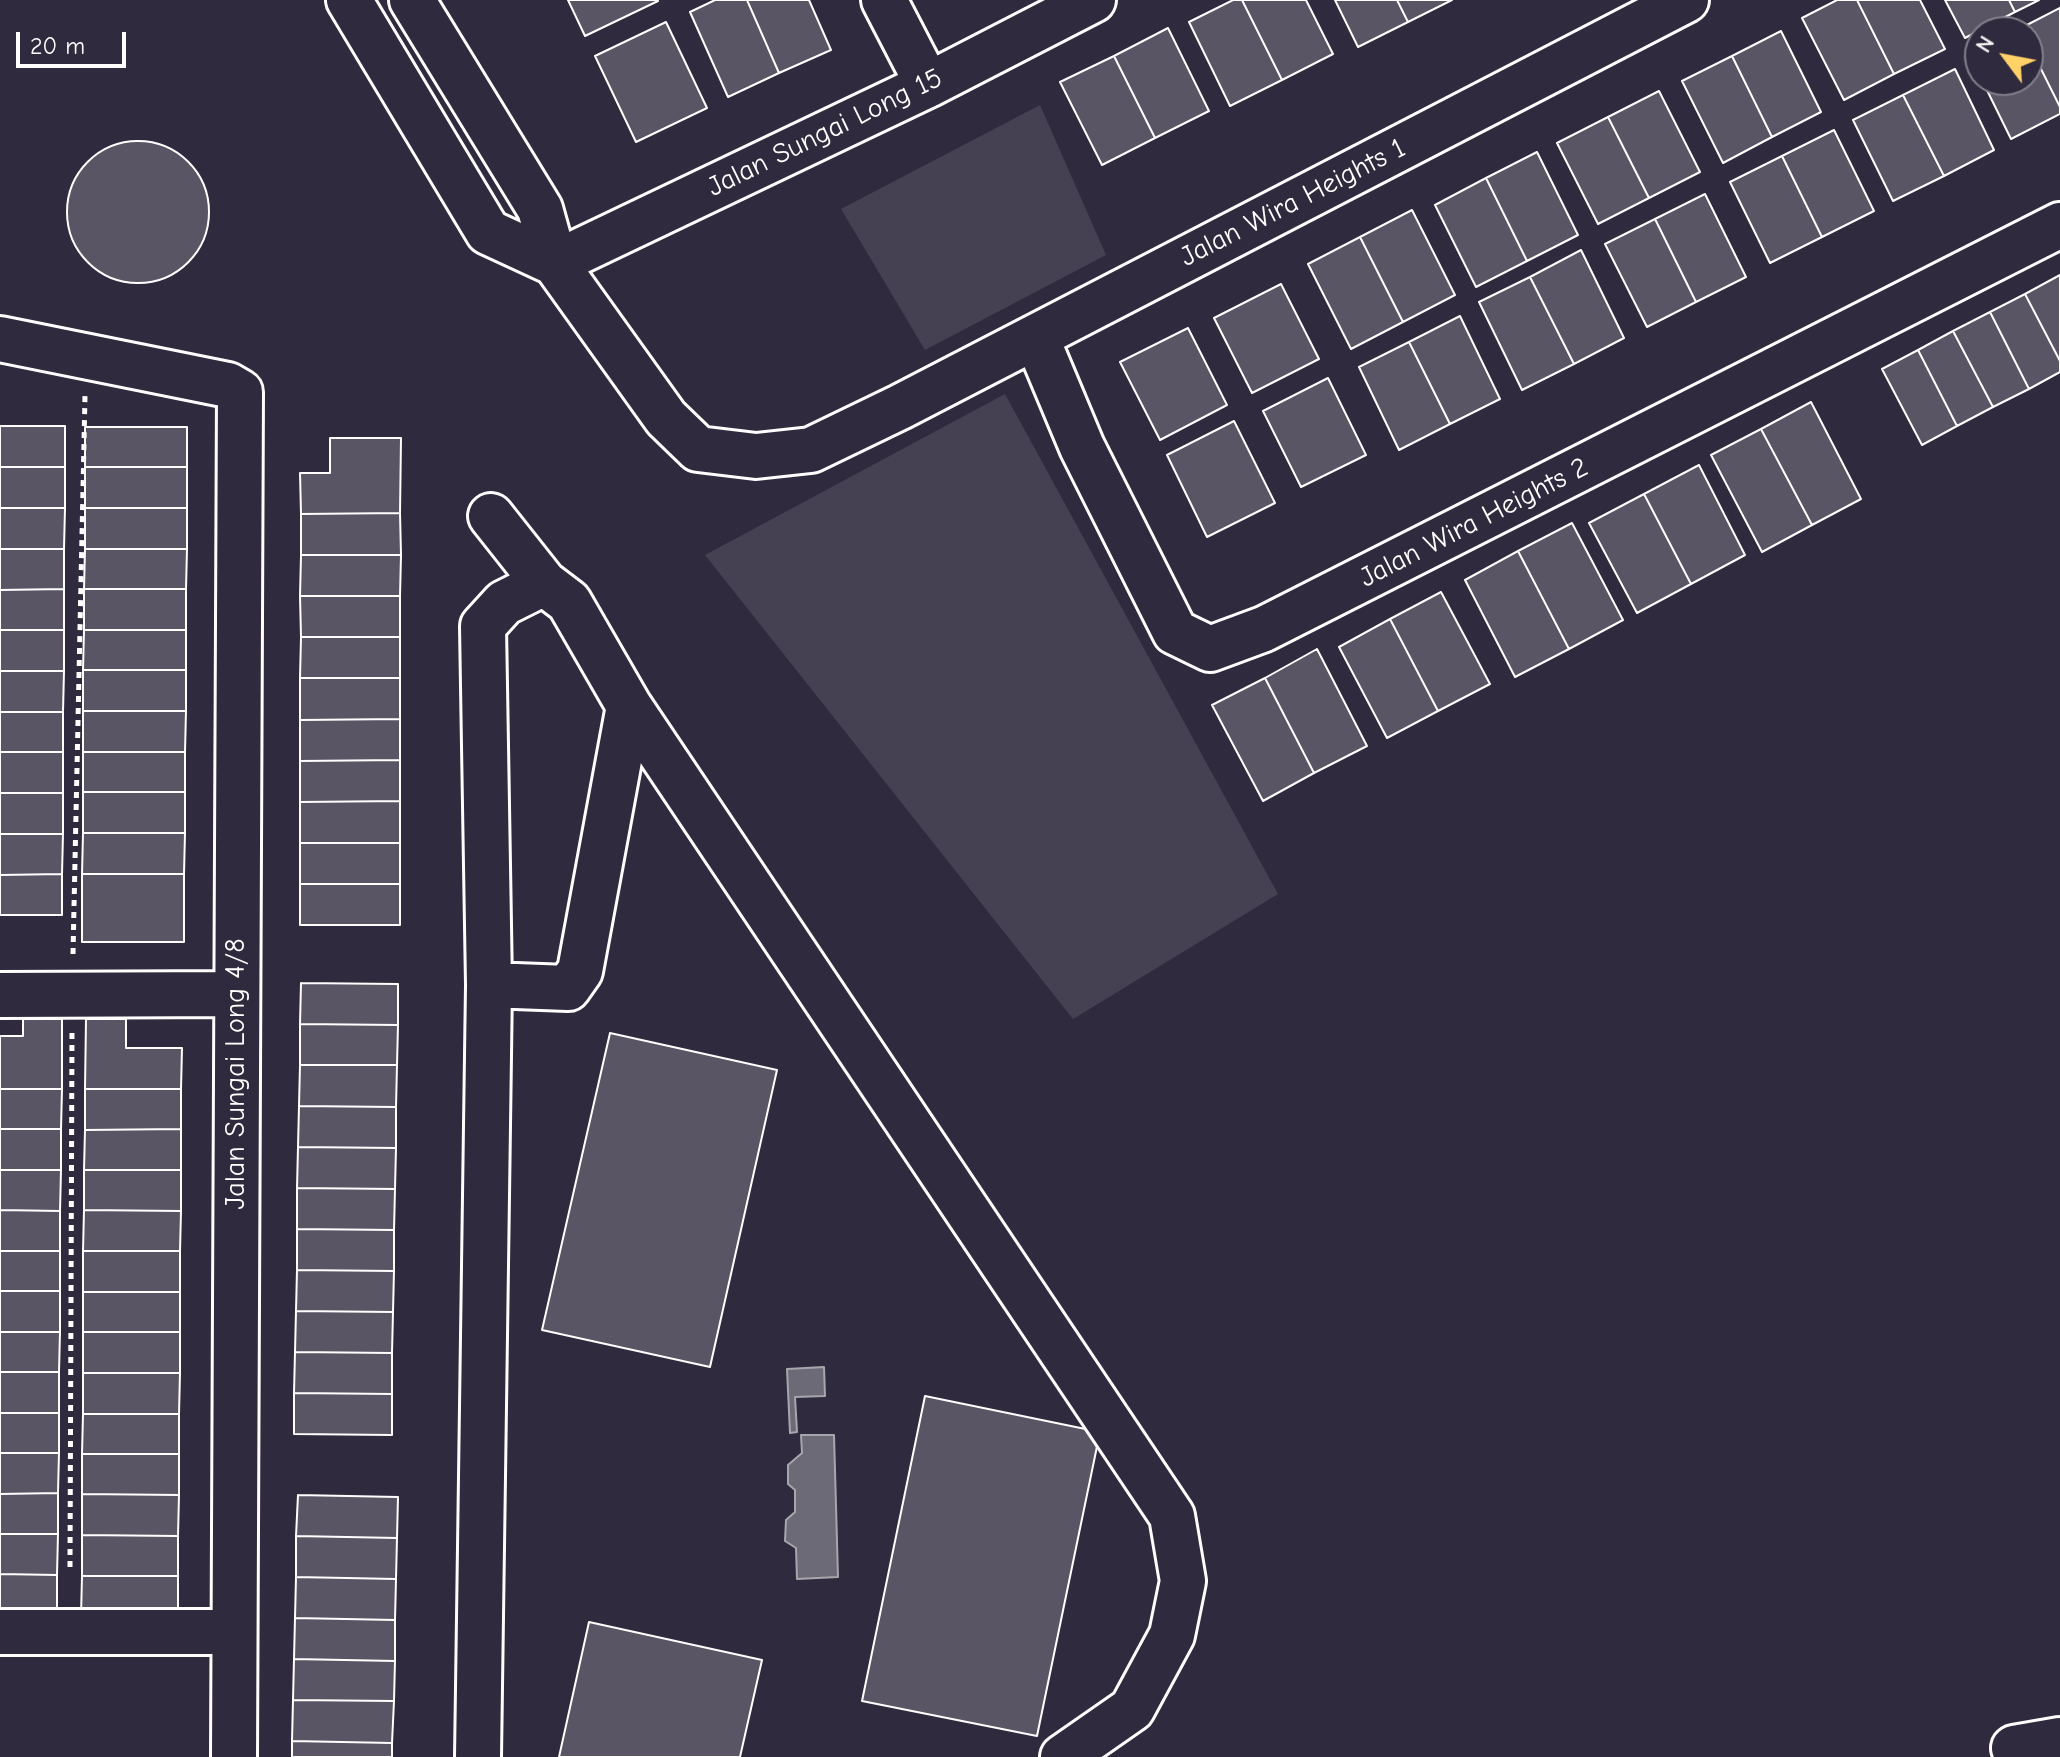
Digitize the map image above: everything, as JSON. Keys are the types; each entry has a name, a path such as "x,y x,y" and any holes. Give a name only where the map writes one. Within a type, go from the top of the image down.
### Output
{"street":[{"path":"349,0 488,232 555,263"},
{"path":"412,0 540,209 555,263"},
{"path":"884,0 928,85"},
{"name":"Jalan Sungai Long 15","path":"555,263 928,85 1093,0"},
{"name":"Jalan Wira Heights 1","path":"555,263 666,418 698,449 756,456 811,450 900,407 1686,0"},
{"name":"Jalan Wira Heights 2","path":"1036,337 1082,447 1175,632 1210,649 1264,629 2060,225"},
{"name":"Jalan Sungai Long 4/8","path":"0,339 228,385 240,392 242,537 236,994 234,1757"},
{"path":"491,516 544,583 569,602 629,706 1172,1516 1183,1581 1172,1635 1132,1709 1063,1757"},
{"path":"478,1757 489,985 483,626 504,603 544,583"},
{"path":"489,985 568,988 580,971 629,706"},
{"path":"0,995 236,994"},
{"path":"0,1632 234,1632"},
{"path":"2014,1748 2060,1740"}],"shaded area":[{"path":"1040,105 1106,255 925,350 841,209"},
{"path":"1005,394 1278,894 1073,1019 705,555"},
{"path":"824,1367 825,1396 795,1397 797,1432 790,1433 787,1369"},
{"path":"801,1435 834,1435 838,1577 797,1579 796,1548 785,1541 786,1520 795,1512 795,1490 788,1484 788,1465 802,1453"}],"building":[{"path":"568,0 657,0 658,1 585,36"},
{"path":"715,0 747,0 779,73 728,97 690,12"},
{"path":"747,0 809,0 831,50 779,73"},
{"path":"1233,0 1242,0 1282,80 1230,106 1189,22"},
{"path":"1242,0 1306,0 1333,54 1282,80"},
{"path":"1335,0 1397,0 1408,22 1358,47"},
{"path":"1397,0 1452,0 1408,22"},
{"path":"1837,0 1857,0 1894,74 1844,100 1802,18"},
{"path":"1857,0 1920,0 1945,49 1894,74"},
{"path":"1945,0 2009,0 2015,12 2007,16 1964,16 1964,36"},
{"path":"2009,0 2039,0 2015,12"},
{"path":"2060,8 2060,107 2044,75 2044,16"},
{"path":"666,22 707,108 636,142 595,56"},
{"path":"1168,28 1209,111 1155,138 1114,56"},
{"path":"1781,31 1821,112 1772,137 1732,56"},
{"path":"1114,56 1155,138 1102,165 1060,82"},
{"path":"1732,56 1772,137 1723,163 1682,81"},
{"path":"1955,69 1964,88 1964,96 1968,96 1994,150 1944,176 1903,95"},
{"path":"2044,75 2060,107 2060,114 2011,139 1990,96 2044,96"},
{"path":"1659,91 1700,172 1649,198 1608,117"},
{"path":"1903,95 1944,176 1893,201 1853,120"},
{"path":"1608,117 1649,198 1598,224 1557,143"},
{"path":"1834,130 1874,211 1822,237 1782,156"},
{"path":"138,141 165,147 188,162 203,185 209,212 203,239 188,262 165,277 138,283 111,277 88,262 73,239 67,212 73,185 88,162 111,147"},
{"path":"1537,152 1578,235 1527,261 1486,178"},
{"path":"1782,156 1822,237 1770,263 1730,182"},
{"path":"1486,178 1527,261 1476,287 1435,205"},
{"path":"1705,194 1746,277 1696,302 1655,219"},
{"path":"1412,210 1455,295 1403,322 1360,237"},
{"path":"1655,219 1696,302 1647,327 1605,244"},
{"path":"1360,237 1403,322 1351,349 1308,264"},
{"path":"1581,250 1624,338 1574,364 1530,277"},
{"path":"2060,275 2060,361 2025,294"},
{"path":"1530,277 1574,364 1522,390 1479,302"},
{"path":"1281,284 1319,359 1252,393 1214,318"},
{"path":"2025,294 2060,361 2060,372 2029,389 1990,312"},
{"path":"1990,312 2029,389 1993,407 1953,331"},
{"path":"1460,316 1500,399 1450,424 1409,342"},
{"path":"1188,328 1227,405 1160,440 1120,362"},
{"path":"1953,331 1993,407 1957,426 1918,350"},
{"path":"1409,342 1450,424 1399,450 1359,367"},
{"path":"1918,350 1957,426 1922,445 1882,369"},
{"path":"1328,378 1366,455 1301,487 1263,411"},
{"path":"1811,402 1861,499 1812,525 1761,429"},
{"path":"1234,421 1275,503 1207,537 1167,455"},
{"path":"0,426 65,426 65,467 0,467"},
{"path":"85,427 187,427 187,467 85,467"},
{"path":"1761,429 1812,525 1762,552 1711,455"},
{"path":"330,438 401,438 400,513 301,514 300,473 330,473"},
{"path":"1699,465 1745,555 1691,584 1644,494"},
{"path":"0,467 65,467 65,508 0,508"},
{"path":"85,467 187,467 187,508 85,508"},
{"path":"1644,494 1691,584 1637,613 1589,523"},
{"path":"0,508 65,508 64,549 0,549"},
{"path":"85,508 187,508 187,549 85,549"},
{"path":"400,513 401,555 301,555 301,514"},
{"path":"1572,523 1623,620 1569,649 1518,551"},
{"path":"0,549 64,549 64,589 0,590"},
{"path":"85,549 187,549 186,589 84,589"},
{"path":"1518,551 1569,649 1515,677 1465,580"},
{"path":"301,555 401,555 400,596 300,596"},
{"path":"64,589 64,630 0,630 0,590"},
{"path":"84,589 186,589 186,630 84,630"},
{"path":"1441,592 1490,684 1438,711 1390,619"},
{"path":"300,596 400,596 400,637 301,637"},
{"path":"1390,619 1438,711 1387,738 1339,647"},
{"path":"0,630 64,630 64,671 0,671"},
{"path":"84,630 186,630 186,670 83,670"},
{"path":"301,637 400,637 400,678 300,678"},
{"path":"1317,649 1367,746 1314,773 1265,678"},
{"path":"83,670 186,670 186,711 83,711"},
{"path":"0,671 64,671 63,712 0,712"},
{"path":"300,678 400,678 400,719 300,720"},
{"path":"1265,678 1314,773 1263,801 1212,705"},
{"path":"83,711 186,711 185,752 83,752"},
{"path":"0,712 63,712 63,752 0,752"},
{"path":"400,719 400,760 300,761 300,720"},
{"path":"0,752 63,752 63,793 0,793"},
{"path":"83,752 185,752 185,792 83,792"},
{"path":"400,760 400,801 300,802 300,761"},
{"path":"83,792 185,792 185,833 83,833"},
{"path":"0,793 63,793 63,834 0,834"},
{"path":"400,801 400,843 300,843 300,802"},
{"path":"83,833 185,833 184,874 82,874"},
{"path":"0,834 63,834 62,874 0,875"},
{"path":"300,843 400,843 400,884 300,884"},
{"path":"62,874 62,915 0,915 0,875"},
{"path":"82,874 184,874 184,942 82,942"},
{"path":"300,884 400,884 400,925 300,925"},
{"path":"301,983 398,984 398,1025 300,1024"},
{"path":"23,1019 62,1019 62,1089 0,1089 0,1036 23,1036"},
{"path":"86,1019 126,1019 126,1048 182,1048 181,1089 85,1089"},
{"path":"300,1024 398,1025 397,1065 300,1065"},
{"path":"610,1033 777,1070 710,1367 542,1330"},
{"path":"300,1065 397,1065 396,1107 299,1106"},
{"path":"0,1089 62,1089 61,1129 0,1129"},
{"path":"85,1089 181,1089 181,1129 85,1130"},
{"path":"299,1106 396,1107 396,1148 298,1147"},
{"path":"0,1129 61,1129 61,1170 0,1170"},
{"path":"181,1129 181,1170 84,1170 85,1130"},
{"path":"298,1147 396,1148 395,1189 297,1188"},
{"path":"0,1170 61,1170 60,1211 0,1210"},
{"path":"84,1170 181,1170 181,1211 84,1210"},
{"path":"297,1188 395,1189 394,1230 297,1229"},
{"path":"0,1210 60,1211 60,1251 0,1251"},
{"path":"84,1210 181,1211 180,1251 83,1251"},
{"path":"297,1229 394,1230 394,1271 297,1270"},
{"path":"0,1251 60,1251 60,1291 0,1291"},
{"path":"83,1251 180,1251 180,1292 83,1292"},
{"path":"297,1270 394,1271 393,1312 296,1311"},
{"path":"0,1291 60,1291 60,1332 0,1332"},
{"path":"83,1292 180,1292 180,1332 83,1332"},
{"path":"296,1311 393,1312 392,1353 295,1352"},
{"path":"0,1332 60,1332 59,1372 0,1372"},
{"path":"83,1332 180,1332 180,1373 83,1373"},
{"path":"295,1352 392,1353 392,1394 294,1393"},
{"path":"0,1372 59,1372 59,1413 0,1413"},
{"path":"83,1373 180,1373 179,1414 83,1414"},
{"path":"294,1393 392,1394 392,1435 294,1434"},
{"path":"925,1396 1100,1432 1037,1736 862,1701"},
{"path":"0,1413 59,1413 59,1453 0,1453"},
{"path":"83,1414 179,1414 179,1454 82,1454"},
{"path":"0,1453 59,1453 58,1493 0,1494"},
{"path":"82,1454 179,1454 179,1495 82,1494"},
{"path":"58,1493 58,1534 0,1534 0,1494"},
{"path":"82,1494 179,1495 178,1536 82,1535"},
{"path":"298,1495 398,1497 397,1538 296,1536"},
{"path":"0,1534 58,1534 57,1575 0,1574"},
{"path":"82,1535 178,1536 178,1576 82,1576"},
{"path":"296,1536 397,1538 396,1579 296,1577"},
{"path":"0,1574 57,1575 57,1615 0,1615"},
{"path":"82,1576 178,1576 178,1617 81,1616"},
{"path":"296,1577 396,1579 395,1620 295,1618"},
{"path":"295,1618 395,1620 395,1661 294,1659"},
{"path":"589,1622 762,1660 740,1757 559,1757"},
{"path":"294,1659 395,1661 394,1701 293,1700"},
{"path":"293,1700 394,1701 392,1743 292,1741"},
{"path":"292,1741 392,1743 392,1757 292,1757"}]}
